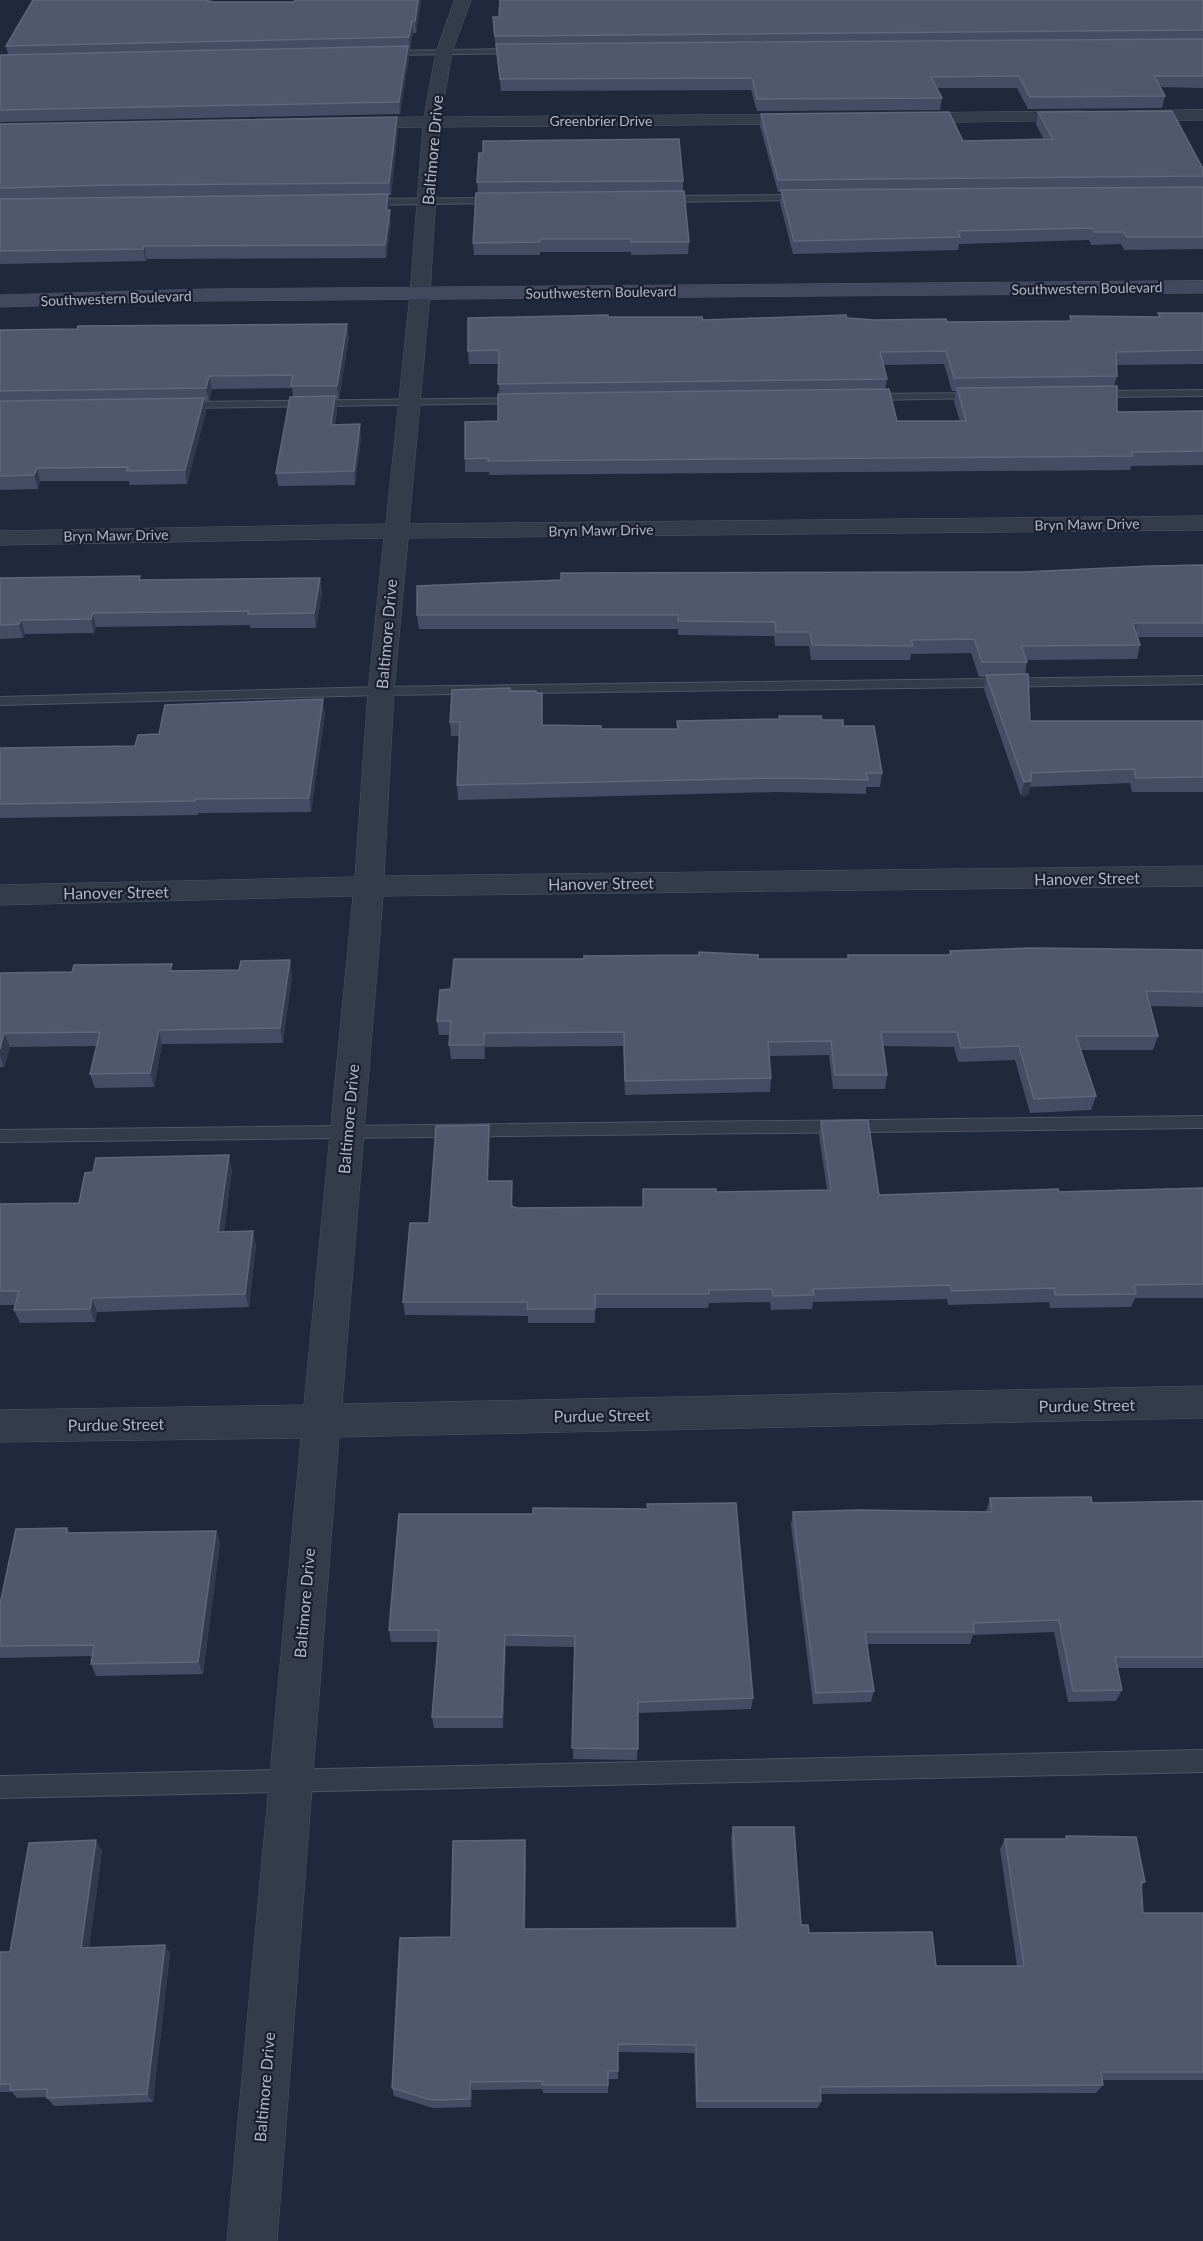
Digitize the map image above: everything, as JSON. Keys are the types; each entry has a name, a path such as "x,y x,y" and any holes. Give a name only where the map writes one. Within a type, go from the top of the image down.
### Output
{"street":[{"name":"Baltimore Drive","path":"252,2241 320,1421 369,886 381,691 420,294 432,122 444,52 463,0"},
{"path":"894,118 1203,115"},
{"name":"Greenbrier Drive","path":"337,123 823,118"},
{"name":"Southwestern Boulevard","path":"0,301 205,296 1203,287"},
{"name":"Bryn Mawr Drive","path":"0,538 182,533 1203,523"},
{"name":"Hanover Street","path":"0,895 369,886 1203,876"},
{"name":"Purdue Street","path":"0,1426 1203,1402"}],"lane":[{"path":"384,53 527,51"},
{"path":"654,199 809,198"},
{"path":"357,202 510,201"},
{"path":"1084,394 1203,393"},
{"path":"859,397 990,395"},
{"path":"170,406 527,401"},
{"path":"0,701 381,691 1203,680"},
{"path":"0,1136 1203,1122"},
{"path":"0,1787 1203,1761"}],"building":[{"path":"33,0 294,2 295,0 418,0 415,21 412,21 409,37 6,46"},
{"path":"500,0 1203,0 1203,30 495,36 493,17 499,17"},
{"path":"1203,39 1203,76 1154,76 1165,96 1030,97 1019,76 931,77 942,98 757,99 752,78 500,79 496,44"},
{"path":"408,46 399,102 0,110 1,55"},
{"path":"1172,111 1203,167 1203,176 778,180 761,114 949,112 963,141 1053,139 1038,112"},
{"path":"397,117 389,183 0,188 0,124"},
{"path":"679,139 683,181 477,182 479,153 483,153 483,141"},
{"path":"1203,187 1203,237 1127,237 1124,232 1094,232 1092,228 958,231 960,237 794,241 781,190"},
{"path":"684,191 689,242 631,242 631,239 540,239 540,242 473,243 476,193"},
{"path":"388,194 386,210 390,210 385,245 144,246 143,249 0,251 0,199"},
{"path":"1158,313 1203,313 1203,350 1116,352 1117,376 954,378 946,351 880,352 887,379 498,384 499,350 468,351 468,318 608,315 608,317 702,317 703,320 846,315 847,318 875,320 946,319 947,322 1072,321 1070,316 1160,317"},
{"path":"347,324 337,386 291,386 293,375 209,376 206,388 0,391 0,330 77,329 78,326"},
{"path":"1117,386 1117,412 1203,411 1203,451 1132,452 1133,456 488,461 489,458 465,459 465,422 498,421 498,394 889,389 897,421 966,421 957,388"},
{"path":"335,396 331,425 360,424 354,471 276,473 290,397"},
{"path":"204,398 185,470 127,471 128,467 37,468 34,475 0,476 0,401"},
{"path":"1203,565 1203,623 1133,624 1140,645 1021,646 1027,662 982,662 974,639 911,640 913,646 812,645 810,632 776,632 775,622 678,621 678,615 417,615 417,586 561,580 561,573 1023,572"},
{"path":"140,576 139,580 320,578 314,613 248,614 248,611 93,613 91,619 21,620 19,624 0,625 0,578"},
{"path":"1028,674 1030,721 1203,721 1203,777 1136,778 1134,769 1031,773 1031,781 1024,782 986,675"},
{"path":"510,688 510,691 542,693 542,725 601,726 601,729 678,729 677,721 821,716 822,720 843,720 843,726 874,726 882,773 866,773 868,780 779,778 457,785 460,722 450,722 452,690"},
{"path":"323,699 309,798 0,804 0,748 135,746 138,735 159,734 165,705"},
{"path":"1031,948 1203,950 1203,992 1146,991 1158,1036 1076,1036 1096,1096 1034,1099 1019,1046 961,1048 957,1032 881,1032 887,1075 835,1075 831,1041 768,1042 771,1078 625,1081 624,1032 484,1033 484,1045 449,1045 451,1021 437,1021 440,990 451,989 454,959 584,959 584,956 699,955 699,952 758,955 758,959 848,959 848,955 951,955 950,951"},
{"path":"290,960 280,1028 159,1030 150,1073 90,1074 100,1032 4,1033 0,1049 0,973 72,972 74,965 172,964 170,971 239,970 241,961"},
{"path":"868,1120 879,1195 1058,1189 1059,1192 1203,1188 1203,1284 1134,1285 1136,1294 1055,1295 1054,1288 952,1291 950,1285 813,1289 814,1295 773,1296 772,1289 709,1290 709,1294 595,1294 595,1309 527,1309 528,1302 403,1302 410,1223 429,1223 436,1126 489,1125 487,1181 512,1181 511,1206 517,1208 643,1207 643,1189 716,1189 716,1192 831,1190 821,1121"},
{"path":"229,1155 218,1232 253,1231 245,1294 92,1298 90,1309 14,1310 19,1291 0,1291 0,1204 79,1203 85,1173 93,1172 96,1158"},
{"path":"1091,1497 1092,1503 1203,1501 1203,1657 1115,1657 1122,1690 1073,1691 1059,1620 973,1623 974,1632 865,1632 874,1691 816,1693 793,1512 859,1510 992,1512 990,1498"},
{"path":"736,1503 753,1698 638,1702 638,1749 572,1748 575,1636 505,1635 502,1717 432,1717 439,1630 389,1630 399,1514 533,1514 533,1508 648,1509 647,1504"},
{"path":"67,1528 66,1533 216,1531 198,1662 91,1664 94,1645 0,1646 0,1604 16,1529"},
{"path":"733,1827 794,1827 801,1925 808,1925 809,1933 932,1932 936,1966 1024,1966 1005,1839 1067,1839 1066,1836 1136,1837 1145,1882 1141,1882 1143,1913 1203,1913 1203,2072 1101,2072 1103,2085 820,2087 821,2101 697,2101 696,2045 618,2044 618,2071 608,2071 608,2085 542,2085 542,2081 470,2082 470,2099 431,2100 392,2088 400,1938 451,1937 453,1841 525,1840 524,1929 738,1928"},
{"path":"96,1840 81,1948 165,1945 147,2094 47,2098 47,2089 10,2090 11,2084 0,2084 0,1952 10,1952 29,1843"}]}
